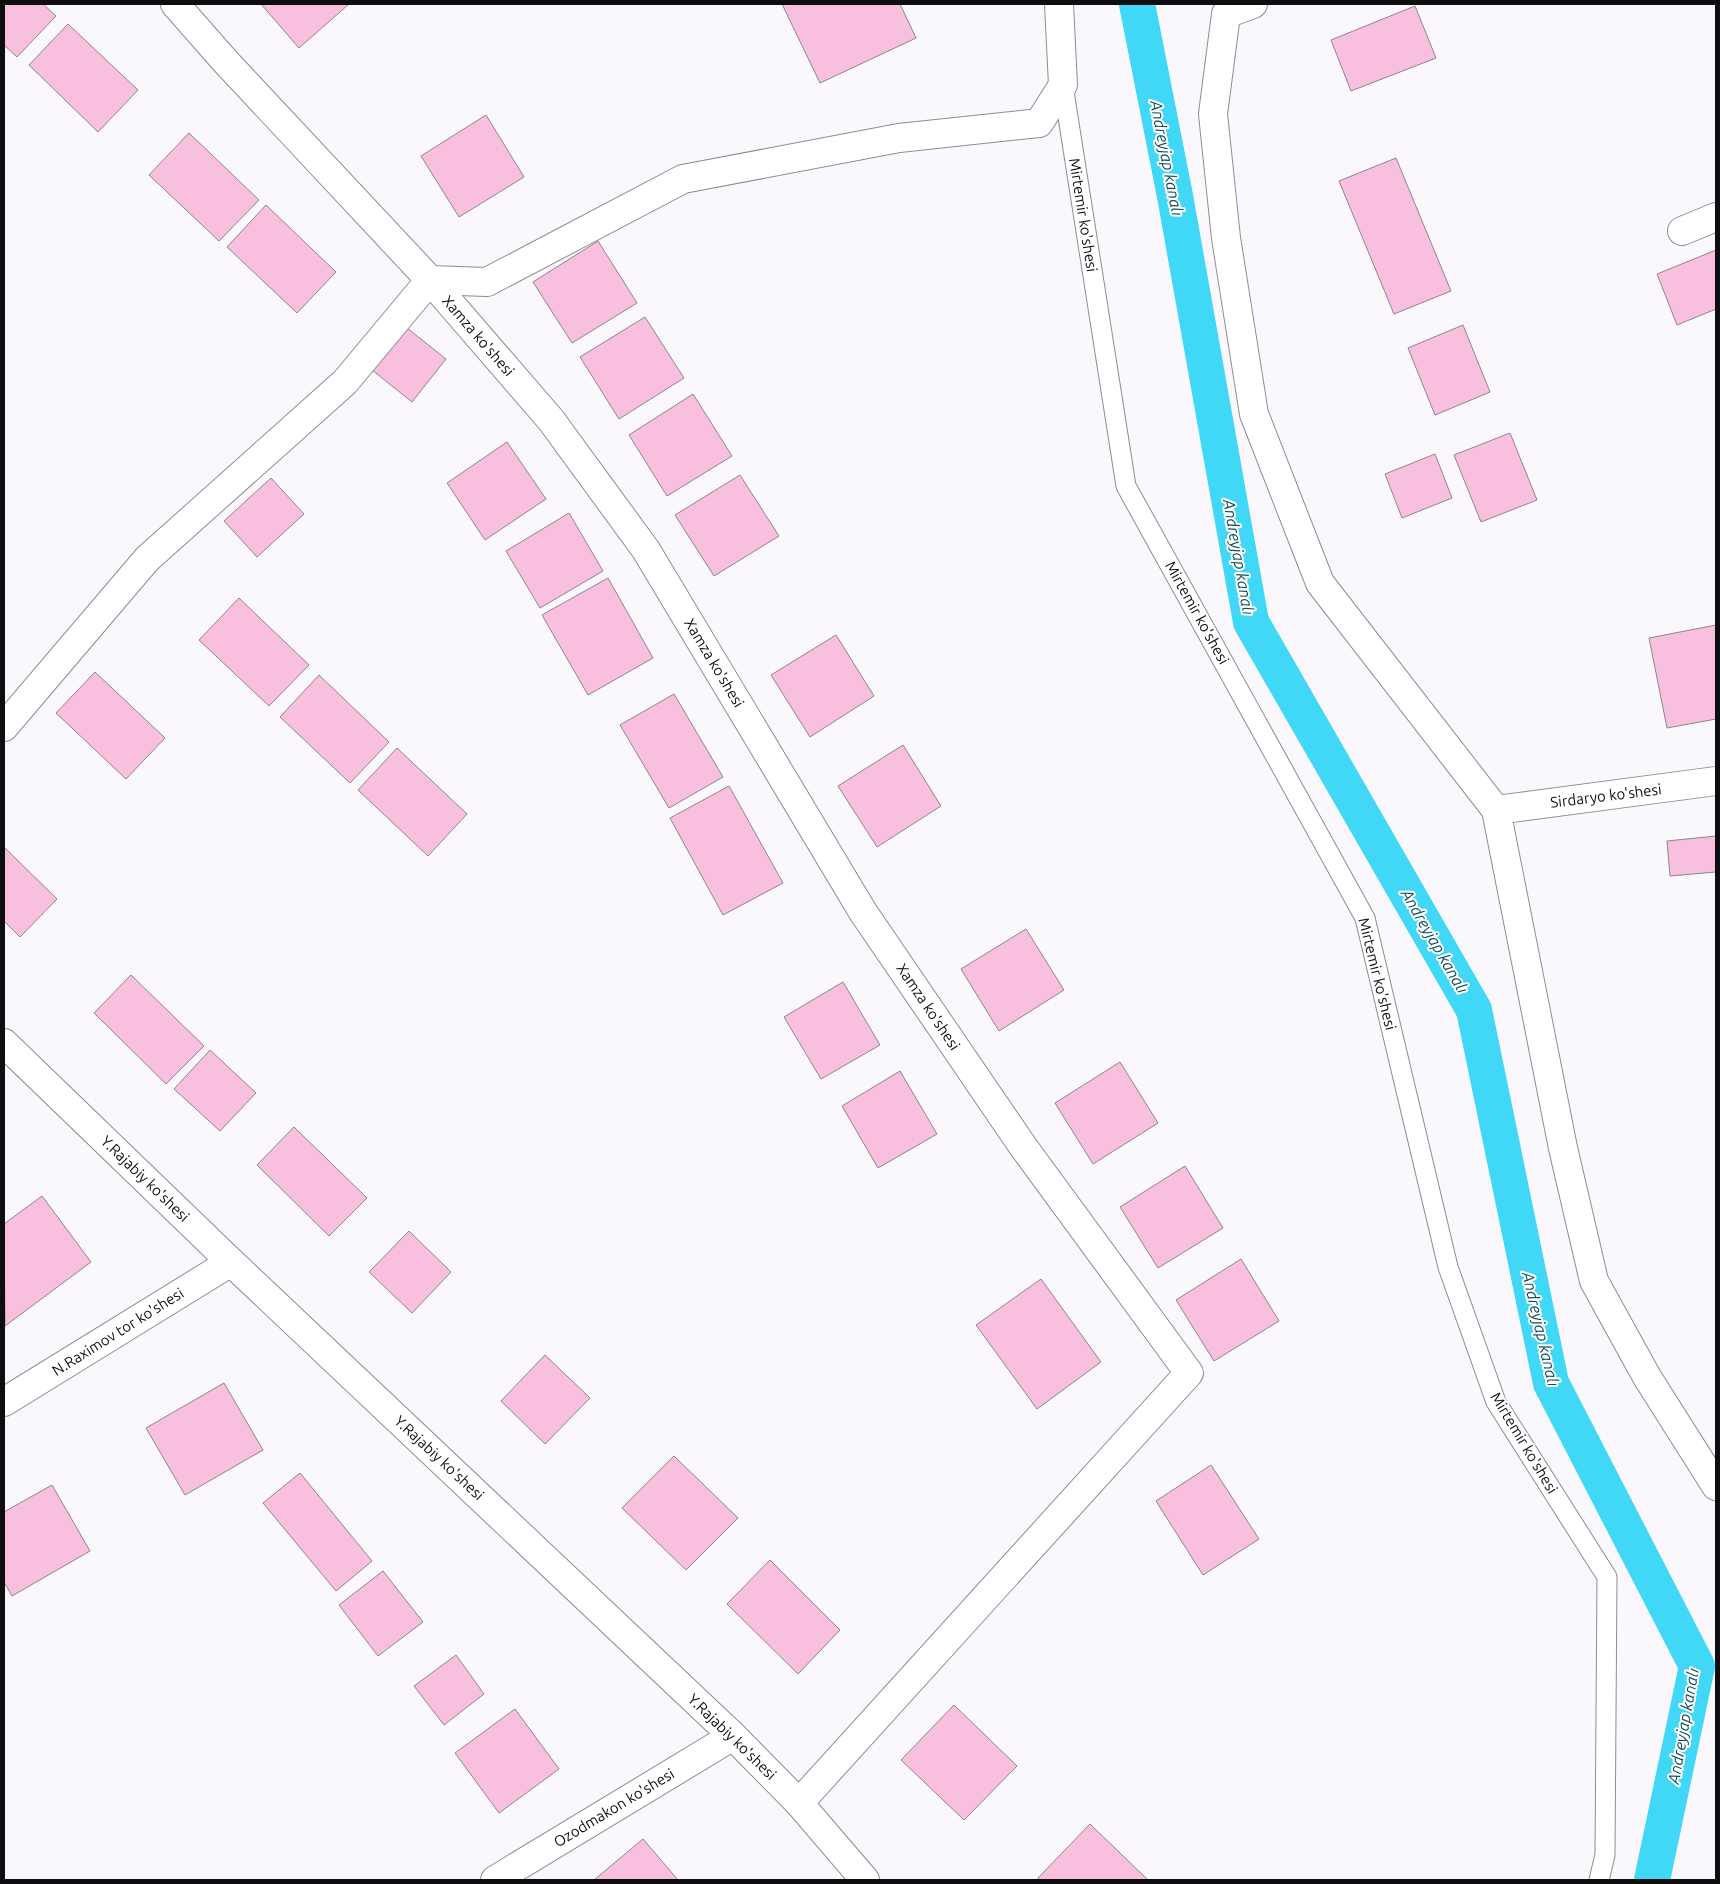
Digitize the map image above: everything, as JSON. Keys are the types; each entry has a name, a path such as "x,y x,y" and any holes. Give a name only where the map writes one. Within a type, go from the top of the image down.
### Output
{"street":[{"name":"Xamza ko'shesi","path":"175,4 226,62 430,280 551,420 646,550 863,912 1022,1145 1189,1373 799,1803"},
{"name":"Mirtemir ko'shesi","path":"1059,4 1063,85"},
{"path":"1253,4 1226,14 1213,114 1226,238 1254,414 1320,583 1496,810 1563,1148 1594,1281 1648,1377 1716,1486"},
{"path":"4,727 147,560 345,382 430,280 487,282 683,179 899,138 1039,123 1063,85"},
{"path":"1682,231 1716,217"},
{"name":"Sirdaryo ko'shesi","path":"1496,810 1716,781"},
{"name":"Y.Rajabiy ko'shesi","path":"4,1043 231,1262 733,1736 799,1803 865,1880"},
{"name":"N.Raximov tor ko'shesi","path":"4,1402 231,1262"},
{"name":"Ozodmakon ko'shesi","path":"495,1880 733,1736"}],"lane":[{"name":"Mirtemir ko'shesi","path":"1063,85 1126,486 1366,918 1448,1267 1496,1402 1607,1577 1605,1855 1599,1880"}],"building":[{"path":"4,4 43,4 56,16 17,57 4,45"},
{"path":"261,4 349,4 299,48"},
{"path":"782,4 900,4 916,38 820,83"},
{"path":"1415,6 1436,58 1351,91 1331,40"},
{"path":"68,24 138,90 98,132 29,65"},
{"path":"486,115 524,177 459,217 421,156"},
{"path":"189,133 259,200 219,241 149,175"},
{"path":"1396,158 1451,291 1394,314 1339,181"},
{"path":"266,205 336,272 297,313 227,247"},
{"path":"598,241 637,303 572,343 533,282"},
{"path":"1716,250 1716,309 1677,325 1657,274"},
{"path":"645,317 684,378 619,419 580,357"},
{"path":"1463,325 1490,392 1435,415 1408,348"},
{"path":"407,328 446,359 412,402 372,370"},
{"path":"693,394 732,456 667,496 629,435"},
{"path":"1510,433 1537,500 1481,522 1454,455"},
{"path":"507,442 546,499 485,540 447,483"},
{"path":"1435,454 1452,498 1402,518 1385,474"},
{"path":"740,475 779,536 714,576 675,515"},
{"path":"271,478 304,514 257,557 224,521"},
{"path":"569,513 603,571 540,608 506,551"},
{"path":"608,578 653,658 588,695 542,615"},
{"path":"239,598 309,665 269,706 199,640"},
{"path":"1716,625 1716,719 1667,728 1649,638"},
{"path":"836,635 874,696 810,737 771,675"},
{"path":"95,672 165,738 126,779 56,713"},
{"path":"319,675 389,742 350,783 280,717"},
{"path":"674,694 723,777 669,808 620,725"},
{"path":"903,745 941,806 877,847 838,786"},
{"path":"397,748 467,814 428,856 358,790"},
{"path":"729,786 783,883 723,915 670,818"},
{"path":"1716,836 1716,872 1670,876 1667,841"},
{"path":"4,847 57,899 20,937 4,921"},
{"path":"1026,929 1064,990 999,1031 961,969"},
{"path":"131,975 204,1046 166,1084 94,1013"},
{"path":"843,982 880,1045 821,1079 784,1017"},
{"path":"210,1050 256,1093 220,1131 174,1089"},
{"path":"1120,1062 1158,1123 1093,1164 1055,1103"},
{"path":"900,1071 937,1134 878,1168 842,1106"},
{"path":"294,1127 367,1198 329,1236 257,1165"},
{"path":"1185,1166 1223,1228 1158,1268 1120,1207"},
{"path":"42,1196 91,1262 5,1326 4,1224"},
{"path":"409,1231 451,1272 412,1313 369,1272"},
{"path":"1241,1259 1279,1321 1214,1361 1176,1300"},
{"path":"1041,1279 1101,1362 1037,1409 976,1325"},
{"path":"545,1355 590,1398 545,1444 501,1401"},
{"path":"224,1383 263,1450 185,1495 146,1428"},
{"path":"674,1456 738,1518 686,1570 622,1508"},
{"path":"1211,1465 1259,1539 1203,1575 1156,1501"},
{"path":"300,1473 372,1561 336,1591 263,1503"},
{"path":"52,1485 90,1551 12,1596 4,1582 4,1512"},
{"path":"770,1560 840,1630 798,1674 727,1604"},
{"path":"383,1571 423,1622 378,1656 339,1605"},
{"path":"456,1655 484,1694 444,1725 414,1686"},
{"path":"954,1705 1017,1766 964,1820 901,1760"},
{"path":"515,1709 559,1769 499,1813 455,1753"},
{"path":"1090,1824 1148,1880 1040,1880 1038,1878"},
{"path":"643,1839 678,1880 594,1880"}],"waterway":[{"name":"Andreyjap kanalı","path":"1137,4 1175,196 1251,622 1474,1010 1551,1383 1697,1666 1652,1880"}]}
